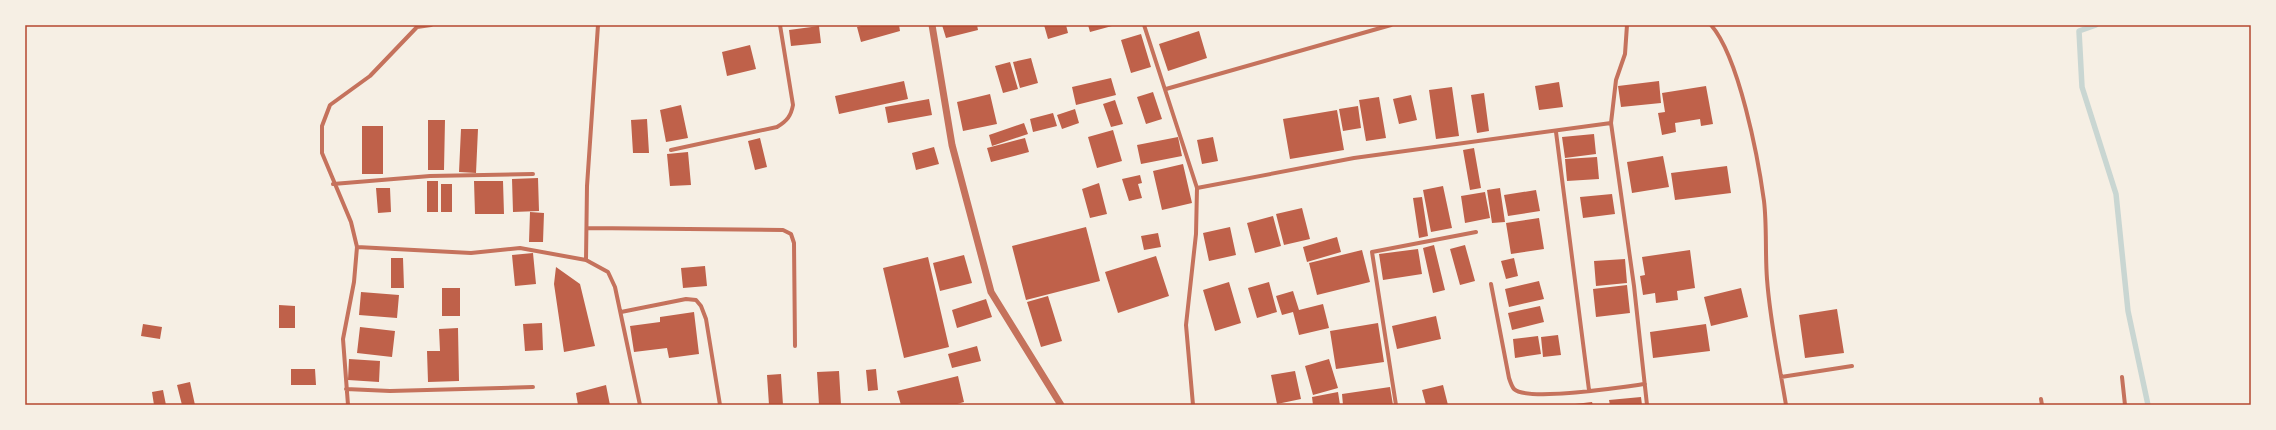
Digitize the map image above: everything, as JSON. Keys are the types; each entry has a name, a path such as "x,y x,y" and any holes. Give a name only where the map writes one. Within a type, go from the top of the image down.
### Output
{"street":[{"path":"348,405 343,339 354,282 357,247 351,222 333,184 322,153 322,126 330,105 370,76 417,27 431,25"},
{"path":"586,260 587,186 598,25"},
{"path":"671,150 778,127 786,121 791,114 793,105 780,25"},
{"path":"932,25 952,145 991,292 1061,405"},
{"path":"1144,25 1197,188 1196,234 1186,325 1193,405"},
{"path":"1166,89 1392,25"},
{"path":"1627,25 1625,54 1616,80 1611,123 1647,405"},
{"path":"1712,25 1717,31 1736,71 1764,201 1767,280 1786,405"},
{"path":"1197,188 1354,158 1556,132 1611,123"},
{"path":"1556,132 1588,390"},
{"path":"333,184 430,176 533,174"},
{"path":"587,228 783,230 791,234 794,243 795,346"},
{"path":"1396,405 1372,252 1476,232"},
{"path":"357,247 471,253 520,248 586,260 608,272 615,287 640,405"},
{"path":"1491,284 1509,378 1514,389 1525,394 1544,396 1645,384"},
{"path":"621,312 686,299 696,300 701,306 706,319 720,405"},
{"path":"1781,377 1852,366"},
{"path":"2122,377 2126,405"},
{"path":"346,389 390,391 533,387"},
{"path":"2042,399 2042,405"}],"building":[{"path":"865,25 899,25 900,31 861,42 857,27"},
{"path":"942,25 977,25 978,30 946,38"},
{"path":"1044,25 1066,25 1068,33 1048,39"},
{"path":"1088,25 1112,25 1112,26 1090,32"},
{"path":"819,26 821,43 791,46 789,30"},
{"path":"1199,31 1207,58 1168,71 1159,44"},
{"path":"1141,34 1151,67 1131,73 1121,40"},
{"path":"750,45 756,69 727,76 722,52"},
{"path":"1031,58 1038,83 1020,88 1013,62"},
{"path":"1010,62 1018,89 1003,93 995,66"},
{"path":"1111,78 1116,95 1076,105 1072,87"},
{"path":"904,81 908,99 839,114 835,96"},
{"path":"1659,81 1661,103 1621,107 1618,86"},
{"path":"1559,82 1563,107 1539,110 1535,86"},
{"path":"1706,86 1713,124 1701,126 1700,119 1675,123 1676,132 1662,135 1658,113 1665,112 1662,93"},
{"path":"1452,87 1459,136 1436,139 1429,90"},
{"path":"1153,92 1162,119 1146,124 1137,97"},
{"path":"1484,93 1489,131 1477,133 1471,95"},
{"path":"990,94 997,124 963,131 957,102"},
{"path":"1411,95 1417,120 1399,124 1393,99"},
{"path":"1379,97 1386,138 1366,141 1359,100"},
{"path":"929,99 932,115 888,123 885,107"},
{"path":"1115,100 1123,124 1111,127 1103,104"},
{"path":"681,105 688,138 666,142 660,110"},
{"path":"1358,106 1361,128 1343,131 1339,109"},
{"path":"1075,109 1079,123 1062,129 1057,115"},
{"path":"1337,110 1344,150 1290,159 1283,119"},
{"path":"1053,113 1057,126 1033,132 1030,119"},
{"path":"647,119 649,153 633,153 631,120"},
{"path":"428,120 445,120 444,170 428,170"},
{"path":"1024,123 1028,134 992,146 989,135"},
{"path":"362,126 383,126 383,174 362,174"},
{"path":"461,129 478,129 476,173 459,172"},
{"path":"1113,130 1122,161 1097,168 1088,137"},
{"path":"1594,134 1596,154 1565,158 1562,137"},
{"path":"1178,137 1182,156 1141,164 1137,145"},
{"path":"1213,137 1218,161 1202,164 1197,140"},
{"path":"760,138 767,167 755,170 748,141"},
{"path":"1025,138 1029,152 991,162 987,148"},
{"path":"934,147 939,164 916,170 912,153"},
{"path":"1474,148 1481,188 1470,190 1463,150"},
{"path":"688,152 691,185 670,186 667,154"},
{"path":"1663,156 1669,187 1632,193 1627,162"},
{"path":"1597,157 1599,179 1567,181 1565,159"},
{"path":"1183,164 1192,203 1162,210 1153,171"},
{"path":"1727,166 1731,193 1675,200 1671,173"},
{"path":"1140,175 1142,183 1138,184 1142,198 1129,201 1122,179"},
{"path":"538,178 539,211 513,212 512,179"},
{"path":"427,181 438,181 438,212 427,212"},
{"path":"474,181 503,181 504,214 475,214"},
{"path":"1099,183 1107,214 1090,218 1082,189"},
{"path":"441,184 452,184 452,212 441,212"},
{"path":"1443,186 1452,228 1431,232 1423,190"},
{"path":"376,188 390,188 391,212 378,213"},
{"path":"1500,188 1505,222 1492,223 1487,190"},
{"path":"1536,190 1540,211 1508,216 1504,195"},
{"path":"1485,192 1490,218 1465,223 1461,196"},
{"path":"1612,194 1615,214 1583,218 1580,197"},
{"path":"1422,197 1428,236 1419,238 1413,198"},
{"path":"1302,208 1310,239 1284,245 1276,214"},
{"path":"530,212 544,213 543,242 529,242"},
{"path":"1273,216 1281,246 1255,253 1247,223"},
{"path":"1539,218 1544,249 1511,254 1506,223"},
{"path":"1086,227 1100,281 1026,300 1012,246"},
{"path":"1230,227 1236,255 1209,261 1203,233"},
{"path":"1158,233 1161,247 1144,250 1141,236"},
{"path":"1337,237 1341,252 1307,262 1303,247"},
{"path":"1434,245 1445,290 1433,293 1423,248"},
{"path":"1465,245 1475,281 1460,285 1450,249"},
{"path":"1418,249 1422,274 1383,280 1379,254"},
{"path":"1362,250 1370,282 1317,295 1309,263"},
{"path":"1690,250 1695,288 1677,291 1678,300 1656,303 1655,293 1643,295 1640,276 1645,275 1642,257"},
{"path":"533,253 536,284 515,286 512,255"},
{"path":"964,255 972,283 940,291 933,263"},
{"path":"1156,256 1169,296 1118,313 1105,272"},
{"path":"928,257 949,347 904,358 883,268"},
{"path":"391,258 403,258 404,288 391,288"},
{"path":"1514,258 1518,276 1506,279 1501,261"},
{"path":"1625,259 1627,283 1596,286 1594,261"},
{"path":"705,266 707,286 683,288 681,268"},
{"path":"556,267 580,284 595,346 564,352 554,284"},
{"path":"1539,281 1544,299 1509,307 1505,289"},
{"path":"1229,282 1241,323 1215,331 1203,290"},
{"path":"1269,282 1277,312 1257,318 1248,288"},
{"path":"1627,285 1630,313 1596,317 1593,289"},
{"path":"442,288 460,288 460,316 442,316"},
{"path":"1741,288 1748,317 1711,326 1704,297"},
{"path":"1293,291 1299,310 1323,304 1329,328 1299,335 1293,312 1282,315 1276,296"},
{"path":"361,292 399,295 397,318 359,315"},
{"path":"1048,296 1062,341 1041,347 1027,302"},
{"path":"986,299 992,317 957,328 952,310"},
{"path":"279,305 295,306 295,328 279,328"},
{"path":"1540,306 1544,322 1512,330 1508,313"},
{"path":"1837,309 1844,353 1805,358 1799,315"},
{"path":"694,312 699,354 669,358 667,348 634,352 630,326 660,322 660,317"},
{"path":"1436,316 1441,339 1397,349 1392,326"},
{"path":"542,323 543,350 525,351 523,324"},
{"path":"1378,323 1384,362 1336,369 1330,331"},
{"path":"143,324 162,327 160,339 141,336"},
{"path":"1706,324 1710,351 1653,358 1650,332"},
{"path":"360,327 395,331 392,357 357,353"},
{"path":"458,328 459,381 428,382 427,351 440,351 439,329"},
{"path":"1558,335 1561,355 1543,357 1541,337"},
{"path":"1538,336 1541,354 1515,358 1513,339"},
{"path":"977,346 981,361 952,368 948,354"},
{"path":"349,359 380,361 379,382 348,380"},
{"path":"1329,359 1338,388 1313,395 1305,366"},
{"path":"291,369 315,369 316,385 291,385"},
{"path":"876,369 878,390 868,391 866,370"},
{"path":"839,371 841,405 819,405 817,372"},
{"path":"1295,371 1301,399 1277,404 1271,375"},
{"path":"781,374 783,405 769,405 767,375"},
{"path":"958,376 964,402 954,405 901,405 897,391"},
{"path":"190,382 195,405 182,405 177,385"},
{"path":"606,385 610,405 578,405 576,393"},
{"path":"1443,385 1448,405 1426,405 1422,390"},
{"path":"1390,387 1393,405 1343,405 1342,394"},
{"path":"163,390 166,405 154,405 152,392"},
{"path":"1338,392 1340,405 1313,405 1312,397"},
{"path":"1641,397 1642,405 1610,405 1609,400"},
{"path":"1592,402 1593,405 1575,405 1575,404"}],"waterway":[{"path":"2096,25 2079,31 2082,87 2116,194 2128,311 2148,405"}]}
